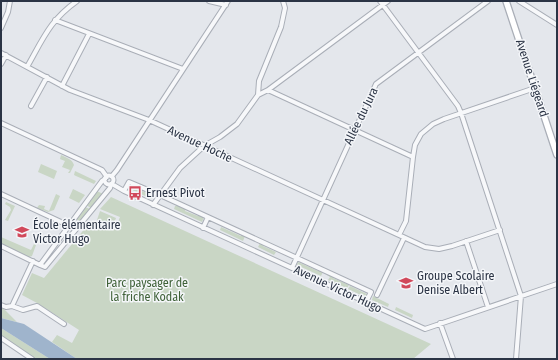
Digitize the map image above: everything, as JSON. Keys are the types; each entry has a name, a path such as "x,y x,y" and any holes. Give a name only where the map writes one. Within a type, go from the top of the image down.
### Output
{"street":[{"path":"1,28 8,12 10,1"},
{"path":"27,67 50,26 63,11 77,1"},
{"path":"40,265 102,182 108,177 149,120 227,3 209,1"},
{"path":"153,205 180,168 204,146 220,137 236,124 258,95 268,90 382,3 388,1"},
{"name":"Allée du Jura","path":"292,268 301,244 376,84 488,1"},
{"name":"Avenue Liégeard","path":"506,1 557,155"},
{"path":"519,1 557,24"},
{"path":"258,95 259,81 281,27 285,2"},
{"path":"382,3 458,106 461,113 521,296 516,359"},
{"path":"55,20 183,69"},
{"path":"62,86 89,34"},
{"name":"Avenue Hoche","path":"1,53 62,86 149,120 425,247 439,249 500,230"},
{"path":"1,64 6,55"},
{"path":"31,106 47,77"},
{"path":"399,235 406,220 415,145 421,134 433,124 535,88"},
{"path":"268,90 413,157"},
{"path":"1,123 102,170 108,177 114,180 110,188 45,267 1,246"},
{"name":"Avenue Victor Hugo","path":"108,177 106,183 425,329 557,284"},
{"name":"Avenue Victor Hugo","path":"124,191 129,182 208,217 371,292 366,302"},
{"path":"1,194 76,229"},
{"path":"203,228 208,217"},
{"path":"377,295 404,238"},
{"path":"466,241 488,307"},
{"path":"12,306 33,261"},
{"path":"1,305 6,307 12,306 23,310 37,306 64,324"},
{"path":"440,323 453,359"},
{"path":"1,338 32,359"}],"green space":[{"path":"61,155 72,161 74,165 70,173 68,173 70,170 62,167 65,161 60,159"},
{"path":"41,164 57,171 54,179 38,172"},
{"path":"75,171 96,181 94,184 76,176 74,175"},
{"path":"131,186 151,195 152,193 155,195 152,199 130,189"},
{"path":"73,189 85,195 79,203 69,198"},
{"path":"97,191 103,194 91,208 86,205"},
{"path":"56,194 60,196 54,210 48,212 37,208 39,205 45,206 44,209 49,211"},
{"name":"Parc paysager de la friche Kodak","path":"111,197 431,344 413,359 77,359 52,342 57,335 72,343 79,330 22,295 32,273 44,278 91,221 115,229 120,217 100,209"},
{"path":"6,202 15,206 8,221 5,220 11,210 10,207 5,204"},
{"path":"178,205 186,209 185,211 204,217 202,222 174,209 175,206"},
{"path":"85,207 90,209 80,222 75,219"},
{"path":"100,211 116,218 113,226 97,220"},
{"path":"221,227 241,236 241,234 245,236 243,241 220,230"},
{"path":"1,237 31,250 34,244 36,245 32,256 29,257 7,248 1,243"},
{"path":"260,243 276,252 274,255 258,247"},
{"path":"298,262 323,272 321,276 297,265"},
{"path":"327,275 333,276 333,278 349,285 347,288 328,280 330,277"},
{"path":"350,286 367,294 365,297 348,289"},
{"path":"373,296 389,304 388,307 372,300"},
{"path":"1,307 6,311 17,322 1,318"},
{"path":"396,307 413,315 412,318 395,310"},
{"path":"1,328 50,359 36,359 1,336"}],"water":[{"path":"1,318 24,324 77,359 50,359 1,328"}],"place":[{"name":"Ernest Pivot","path":"135,193"},
{"name":"École élémentaire Victor Hugo","path":"22,232"},
{"name":"Groupe Scolaire Denise Albert","path":"406,283"}]}
